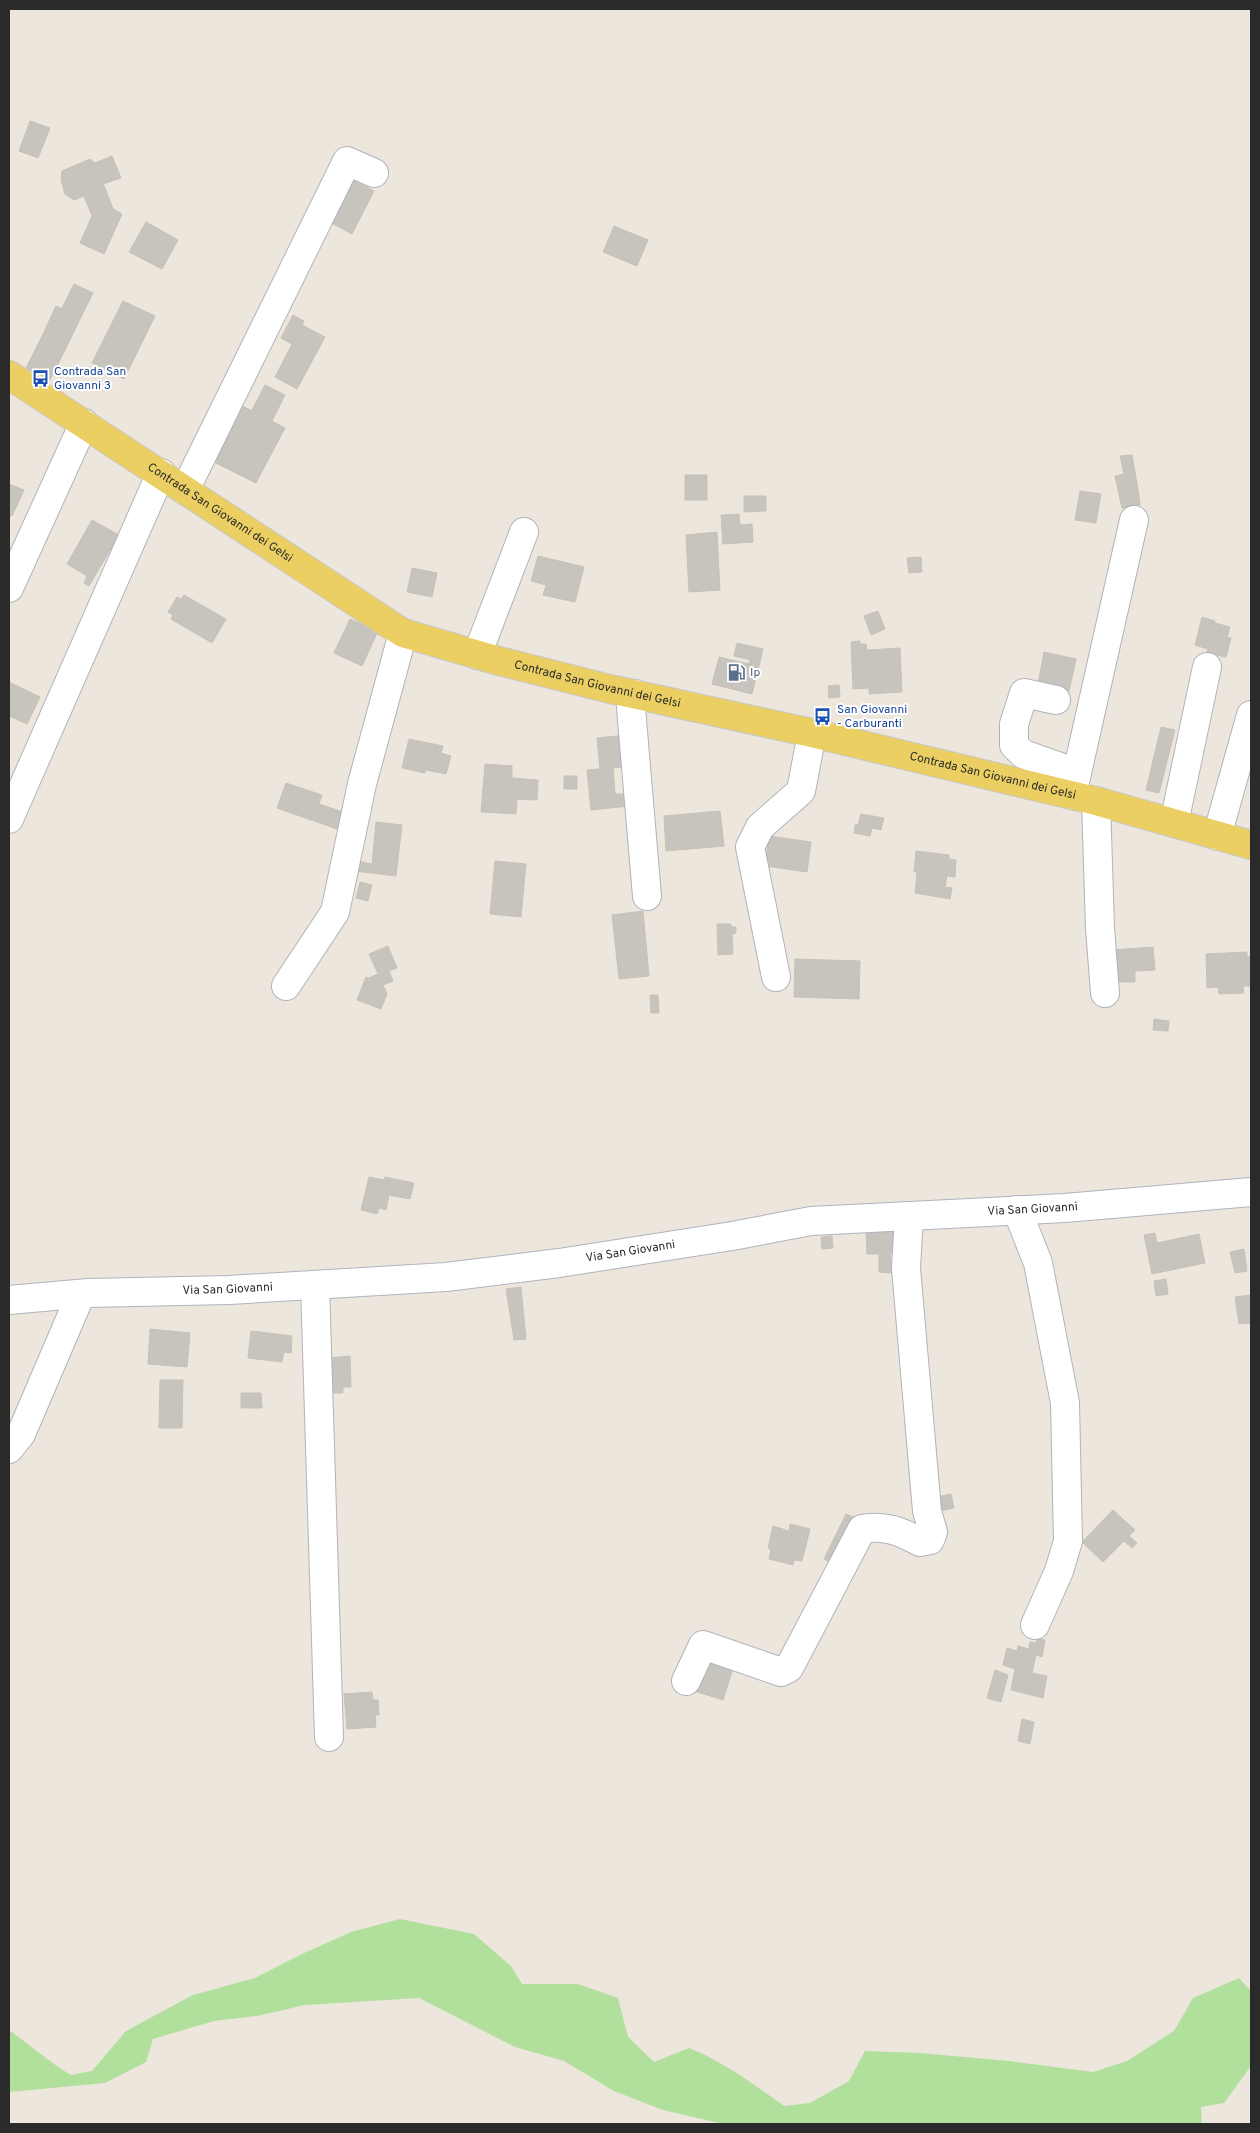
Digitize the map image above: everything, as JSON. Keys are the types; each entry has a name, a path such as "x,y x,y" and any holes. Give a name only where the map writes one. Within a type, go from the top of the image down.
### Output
{"main road":[{"name":"Contrada San Giovanni dei Gelsi","path":"9,375 403,633 635,694 812,734 1081,790 1174,823 1251,845"}],"street":[{"path":"185,490 347,161 374,173"},
{"path":"9,588 84,423"},
{"path":"9,819 161,473"},
{"path":"1105,993 1100,928 1081,790 1134,520"},
{"path":"477,654 524,532"},
{"path":"286,986 336,912 362,784 403,633"},
{"path":"1174,823 1207,667"},
{"path":"1056,700 1024,693 1014,724 1014,744 1023,754 1081,790"},
{"path":"635,694 631,708 647,896"},
{"path":"1217,836 1251,714"},
{"path":"776,977 750,847 760,827 801,791 812,734"},
{"name":"Via San Giovanni","path":"9,1300 81,1294 229,1290 446,1277 559,1263 732,1236 810,1221 1017,1210 1251,1192"},
{"path":"1017,1210 1038,1263 1065,1403 1068,1540 1059,1572 1035,1625"},
{"path":"686,1681 704,1645 781,1672 789,1668 862,1529 877,1526 903,1533 920,1542 930,1540 934,1532 927,1511 906,1268 909,1216"},
{"path":"315,1285 329,1737"},
{"path":"9,1449 21,1434 81,1294"}],"green space":[{"path":"400,1919 474,1934 511,1966 522,1984 578,1984 618,1998 628,2037 654,2062 689,2048 726,2067 784,2106 810,2103 849,2081 865,2051 920,2053 1009,2061 1093,2072 1127,2061 1174,2031 1193,1998 1239,1978 1251,1991 1251,2066 1224,2103 1201,2107 1202,2124 724,2124 663,2110 614,2091 564,2061 515,2047 419,1998 305,2005 257,2016 214,2021 153,2039 146,2062 105,2083 9,2092 9,2030 71,2075 92,2071 126,2031 193,1995 255,1978 351,1932"}],"building":[{"path":"30,121 50,128 38,158 19,151"},
{"path":"112,156 121,178 103,184 105,188 74,200 65,194 61,180 62,171 90,159 95,163"},
{"path":"350,179 374,191 352,234 328,221"},
{"path":"105,188 113,209 92,216 84,196"},
{"path":"113,209 122,214 104,254 80,243 92,216"},
{"path":"146,222 178,240 162,269 129,252"},
{"path":"614,226 648,240 637,266 603,252"},
{"path":"74,284 93,293 81,317 62,308"},
{"path":"123,301 155,316 124,379 92,363"},
{"path":"56,306 81,317 69,342 44,332"},
{"path":"293,315 304,321 292,344 281,338"},
{"path":"302,325 325,337 297,389 275,377"},
{"path":"44,332 69,342 50,380 26,368"},
{"path":"265,385 285,395 272,421 252,410"},
{"path":"235,402 285,428 256,483 206,458"},
{"path":"1132,455 1135,472 1124,474 1120,456"},
{"path":"1135,472 1139,496 1120,499 1115,476"},
{"path":"685,475 707,475 707,500 685,500"},
{"path":"9,484 24,490 12,516 9,515"},
{"path":"1080,491 1101,494 1096,523 1075,520"},
{"path":"744,496 766,496 766,511 744,512"},
{"path":"1139,496 1140,505 1122,508 1120,499"},
{"path":"739,514 740,525 752,524 753,542 723,544 721,515"},
{"path":"92,520 119,535 89,586 84,583 87,576 67,564"},
{"path":"717,532 720,590 689,592 686,535"},
{"path":"538,556 584,567 575,602 543,595 546,585 531,581"},
{"path":"921,557 922,572 909,573 907,558"},
{"path":"412,568 437,573 432,597 407,592"},
{"path":"184,595 226,619 212,643 171,619 173,615 168,612 177,597 181,599"},
{"path":"878,611 885,629 871,635 864,616"},
{"path":"1202,617 1230,627 1227,637 1231,638 1226,657 1207,653 1208,649 1195,645"},
{"path":"350,619 378,631 362,666 334,653"},
{"path":"860,641 860,644 866,644 867,650 900,648 902,692 869,694 869,688 853,689 851,642"},
{"path":"737,643 763,649 760,662 734,656"},
{"path":"1044,652 1076,659 1069,691 1038,684"},
{"path":"719,657 749,664 750,660 760,662 752,694 712,684"},
{"path":"9,682 40,697 27,724 9,716"},
{"path":"839,685 840,697 829,698 828,686"},
{"path":"1161,727 1175,730 1159,793 1146,790"},
{"path":"627,735 630,766 613,768 615,794 630,794 629,806 591,810 587,770 600,769 597,738"},
{"path":"409,739 443,746 441,753 451,756 446,774 426,770 425,773 402,768"},
{"path":"485,764 512,766 512,778 538,780 537,800 517,799 516,814 481,812"},
{"path":"564,776 577,776 577,789 564,789"},
{"path":"286,783 322,795 319,804 343,812 337,829 277,808"},
{"path":"720,811 724,846 666,851 664,816"},
{"path":"861,814 884,818 881,830 872,828 870,836 854,833 855,825 858,825"},
{"path":"376,822 402,825 396,876 355,871 356,861 372,864"},
{"path":"769,836 811,842 807,872 765,866"},
{"path":"916,851 949,855 949,859 956,860 955,877 947,876 945,887 952,888 950,899 915,893"},
{"path":"495,861 526,864 521,917 490,914"},
{"path":"360,882 372,885 368,901 356,898"},
{"path":"643,911 649,976 619,979 612,915"},
{"path":"717,924 731,924 731,927 736,927 736,933 732,934 733,954 718,955"},
{"path":"388,946 397,968 389,971 393,981 383,985 387,994 381,1009 357,1000 366,977 369,978 378,974 369,954"},
{"path":"1153,947 1155,970 1135,971 1135,982 1114,982 1112,950"},
{"path":"1247,952 1247,957 1251,957 1251,986 1243,986 1244,993 1219,994 1218,987 1207,988 1206,954"},
{"path":"795,959 860,961 859,999 794,997"},
{"path":"650,995 658,995 659,1013 651,1013"},
{"path":"1154,1019 1169,1021 1168,1031 1153,1030"},
{"path":"369,1177 384,1180 385,1177 414,1183 410,1199 389,1195 386,1210 379,1208 377,1214 361,1210"},
{"path":"894,1230 894,1253 890,1253 892,1273 879,1272 879,1254 867,1254 866,1231"},
{"path":"1155,1233 1157,1243 1199,1234 1205,1263 1152,1274 1144,1235"},
{"path":"832,1236 833,1248 822,1249 821,1237"},
{"path":"1244,1249 1247,1271 1235,1273 1230,1252"},
{"path":"1166,1279 1168,1294 1156,1296 1154,1281"},
{"path":"521,1287 526,1339 514,1340 506,1289"},
{"path":"1251,1295 1251,1323 1239,1324 1235,1297"},
{"path":"150,1329 190,1333 187,1367 148,1364"},
{"path":"251,1331 292,1336 291,1353 284,1352 282,1362 248,1358"},
{"path":"350,1356 351,1387 343,1387 343,1393 330,1393 329,1358"},
{"path":"160,1380 183,1380 182,1428 159,1428"},
{"path":"241,1393 261,1393 262,1408 241,1408"},
{"path":"951,1494 954,1508 935,1512 932,1498"},
{"path":"1113,1510 1135,1530 1129,1536 1137,1543 1132,1548 1124,1541 1103,1562 1082,1542"},
{"path":"846,1514 858,1519 835,1565 824,1559"},
{"path":"790,1524 810,1529 802,1561 794,1560 793,1565 769,1559 771,1549 768,1548 773,1526 789,1531"},
{"path":"1037,1639 1045,1640 1042,1657 1036,1655 1032,1673 1047,1676 1043,1698 1011,1690 1015,1669 1003,1665 1007,1648 1017,1651 1018,1646 1029,1649 1030,1642 1036,1643"},
{"path":"707,1650 736,1659 723,1700 694,1691"},
{"path":"995,1670 1008,1675 1001,1702 987,1698"},
{"path":"372,1692 373,1700 378,1700 379,1715 375,1715 376,1727 347,1729 344,1694"},
{"path":"1022,1719 1034,1722 1030,1744 1018,1741"}],"place":[{"name":"Contrada San Giovanni 3","path":"40,379"},
{"name":"Ip","path":"736,673"},
{"name":"San Giovanni - Carburanti","path":"823,717"}]}
